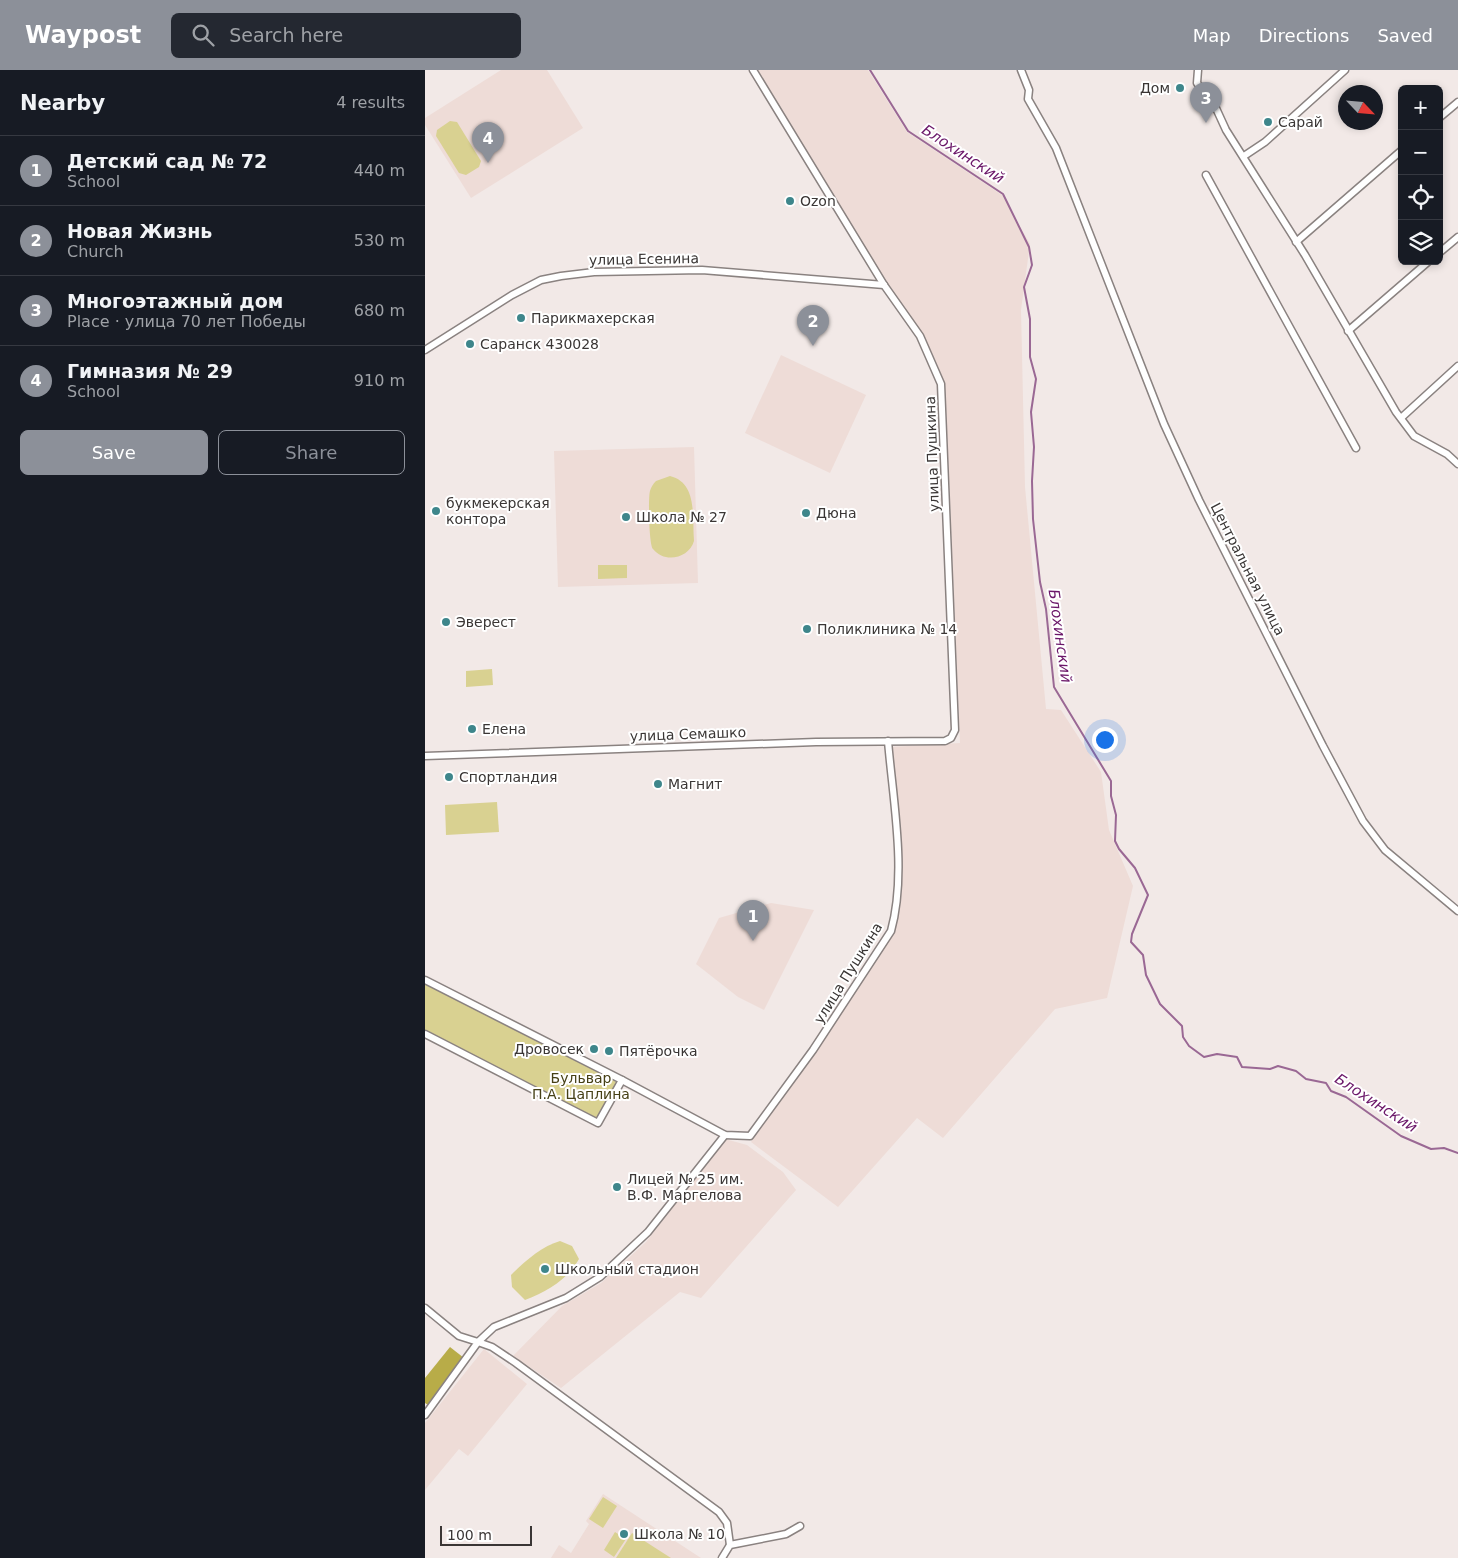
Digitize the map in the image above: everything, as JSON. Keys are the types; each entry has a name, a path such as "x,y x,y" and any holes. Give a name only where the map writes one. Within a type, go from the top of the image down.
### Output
{"street":[{"name":"улица Пушкина","path":"753,70 884,285 920,336 941,384 955,730 951,738"},
{"name":"Центральная улица","path":"1021,70 1029,90 1028,99 1056,148 1163,424 1310,720 1363,821 1385,850 1458,911"},
{"path":"1198,70 1197,83 1215,106 1226,130 1244,156 1401,418 1414,436 1447,454 1458,464"},
{"path":"1244,156 1265,142 1345,70"},
{"path":"1443,115 1458,102"},
{"path":"1296,242 1398,153"},
{"path":"1207,175 1356,448"},
{"path":"1443,250 1458,237"},
{"path":"1348,331 1424,265"},
{"name":"улица Есенина","path":"425,350 512,295 541,280 561,276 594,272 702,270 884,285"},
{"path":"1401,418 1458,366"},
{"name":"улица Семашко","path":"425,756 743,744 945,741 951,738"},
{"name":"улица Пушкина","path":"725,1135 750,1136 813,1050 891,931 896,913 899,873 887,741"},
{"path":"425,980 623,1080 725,1135 648,1232 600,1276 566,1298 494,1327 478,1342 425,1415"},
{"path":"425,1034 598,1123 623,1080"},
{"path":"425,1308 459,1336 492,1348 515,1363 719,1512 727,1524 730,1545 721,1558"},
{"path":"730,1545 786,1534 801,1526"}],"shaded area":[{"path":"501,70 547,70 583,128 471,198 425,125 425,118"},
{"path":"757,70 868,70 907,132 1002,195 1030,244 1021,310 1025,487 1046,709 1061,710 1101,772 1109,830 1133,886 1107,998 1055,1009 943,1138 917,1118 838,1207 751,1142 816,1052 875,960 898,912 890,747 960,743 946,405 944,384 938,366 922,333 885,282"},
{"path":"781,355 866,395 830,473 745,433"},
{"name":"Школа № 27","path":"694,447 698,583 558,587 554,451"},
{"path":"771,903 814,910 764,1010 738,997 696,964 719,918"},
{"path":"725,1139 747,1145 783,1172 796,1190 701,1298 680,1292 561,1388 513,1356 562,1306 601,1283 646,1242"},
{"path":"450,1347 464,1358 428,1405 425,1403 425,1378"},
{"path":"484,1349 527,1384 468,1456 459,1449 425,1490 425,1423"},
{"name":"Школа № 10","path":"603,1494 701,1558 551,1558 559,1545 571,1553 589,1524 586,1521"}],"green space":[{"path":"450,121 457,122 481,161 479,167 466,175 459,173 436,136 437,130"},
{"path":"670,476 679,480 689,493 692,502 694,541 687,552 670,558 658,554 653,549 649,495 656,481"},
{"path":"598,565 627,565 627,578 598,579"},
{"path":"492,669 493,685 466,687 466,671"},
{"path":"497,802 499,832 446,835 445,805"},
{"name":"Бульвар П.А. Цаплина","path":"425,983 615,1079 616,1084 598,1117 592,1117 425,1031"},
{"name":"Школьный стадион","path":"560,1241 572,1246 579,1259 563,1279 541,1293 525,1300 512,1287 511,1275 527,1260 553,1243"},
{"path":"603,1497 617,1506 603,1528 589,1519"},
{"path":"615,1532 626,1539 614,1557 604,1550"},
{"path":"632,1533 671,1558 616,1558"}],"waterway":[{"name":"Блохинский","path":"870,70 908,131 1003,194 1029,247 1032,265 1024,287 1030,319 1030,357 1036,379 1031,412 1034,447 1032,481 1033,519 1040,582 1046,609 1054,687 1111,781 1111,796 1116,815 1115,841 1119,849 1135,868 1148,895 1132,934 1131,942 1143,955 1146,975 1160,1004 1182,1026 1183,1037 1189,1046 1204,1057 1217,1054 1237,1057 1242,1067 1270,1069 1278,1066 1296,1071 1306,1079 1326,1083 1331,1091 1346,1097 1401,1136 1431,1149 1444,1148 1458,1153"}],"place":[{"name":"Дом","path":"1180,88"},
{"name":"Сарай","path":"1268,122"},
{"name":"Многоэтажный дом","path":"1206,123"},
{"name":"Гимназия № 29","path":"488,163"},
{"name":"Ozon","path":"790,201"},
{"name":"Парикмахерская","path":"521,318"},
{"name":"Саранск 430028","path":"470,344"},
{"name":"Новая Жизнь","path":"813,346"},
{"name":"букмекерская контора","path":"436,511"},
{"name":"Дюна","path":"806,513"},
{"name":"Школа № 27","path":"626,517"},
{"name":"Эверест","path":"446,622"},
{"name":"Поликлиника № 14","path":"807,629"},
{"name":"Елена","path":"472,729"},
{"name":"Спортландия","path":"449,777"},
{"name":"Магнит","path":"658,784"},
{"name":"Детский сад № 72","path":"753,941"},
{"name":"Дровосек","path":"594,1049"},
{"name":"Пятёрочка","path":"609,1051"},
{"name":"Лицей № 25 им. В.Ф. Маргелова","path":"617,1187"},
{"name":"Школьный стадион","path":"545,1269"},
{"name":"Школа № 10","path":"624,1534"}]}
